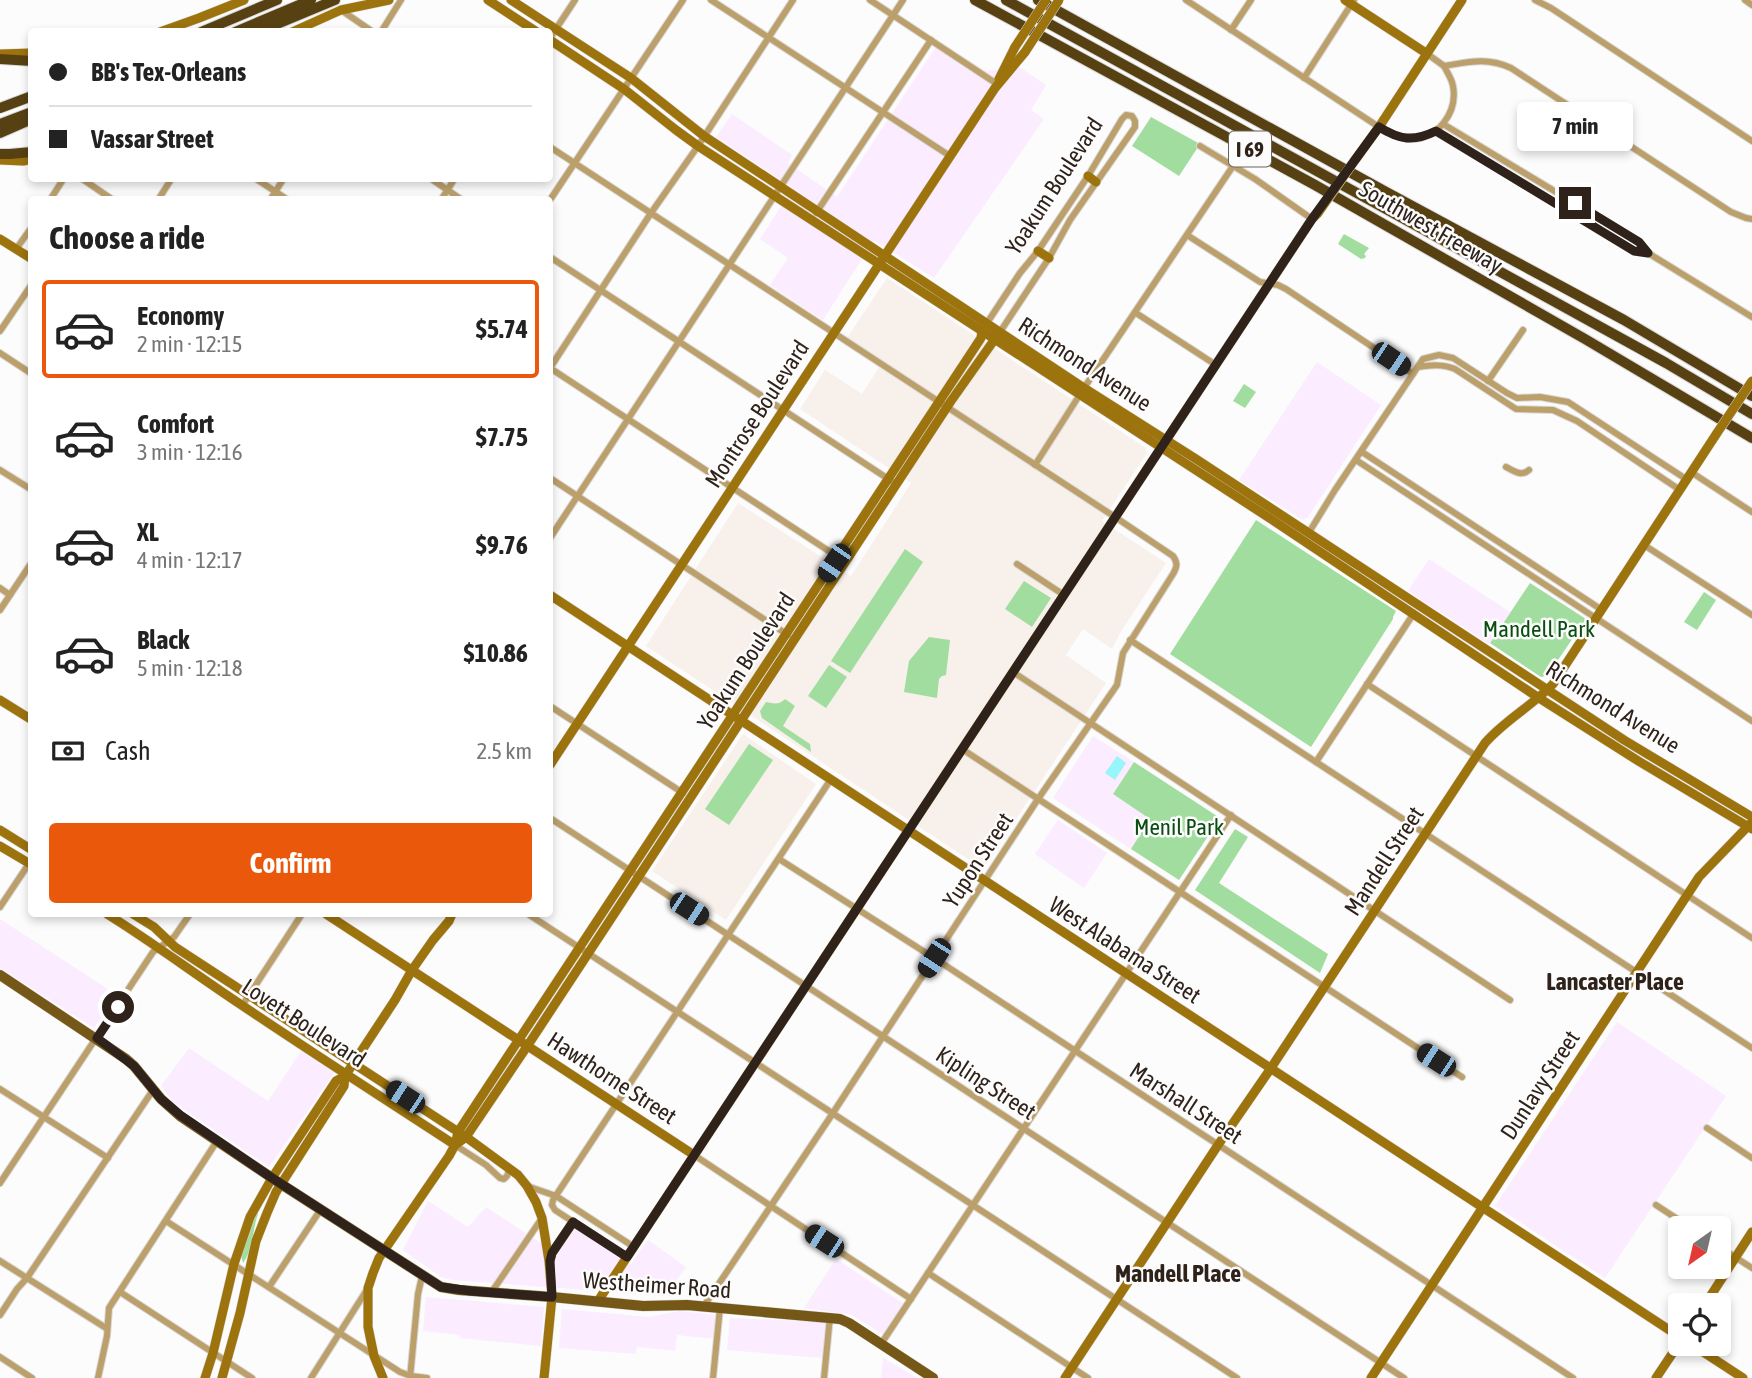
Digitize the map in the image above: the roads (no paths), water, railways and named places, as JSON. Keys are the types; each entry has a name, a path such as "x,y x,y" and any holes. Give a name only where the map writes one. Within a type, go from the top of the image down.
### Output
{"highway":[{"path":"210,28 277,0"},
{"path":"244,28 311,0"},
{"name":"Southwest Freeway","path":"975,0 1328,192 1752,438"},
{"path":"1006,0 1645,351 1752,414"},
{"name":"Southwest Freeway","path":"1038,0 1624,320 1752,396"},
{"path":"270,28 338,5"},
{"path":"241,28 275,15"},
{"path":"0,56 28,60"},
{"path":"0,115 28,98"},
{"path":"0,115 28,106"},
{"path":"0,115 28,112"},
{"path":"0,136 28,121"},
{"path":"0,136 28,126"},
{"path":"0,154 28,153"}],"main road":[{"name":"Westheimer Road","path":"0,975 97,1038 134,1066 170,1108 441,1287 643,1306 674,1304 830,1317 849,1323 931,1378"}],"street":[{"path":"172,28 244,0"},
{"path":"299,28 338,5 389,0"},
{"path":"384,28 401,0"},
{"path":"488,0 531,28"},
{"name":"Richmond Avenue","path":"511,0 631,78 704,136 885,255 997,336 1416,610 1539,698 1640,762 1751,823"},
{"path":"553,34 575,0"},
{"path":"553,196 683,0"},
{"path":"711,0 950,156"},
{"path":"553,363 793,0"},
{"path":"870,0 998,84"},
{"path":"553,533 903,0"},
{"name":"Montrose Boulevard","path":"998,84 1015,47 1046,0"},
{"name":"Montrose Boulevard","path":"553,760 950,156 1059,0"},
{"path":"1186,0 1304,78 1392,135 1407,139 1419,138 1436,131 1448,116 1453,101 1453,85 1444,66 1350,2 1304,78"},
{"path":"1231,30 1251,0"},
{"path":"598,1301 1269,284 1379,127 1461,0"},
{"path":"1535,0 1752,141"},
{"path":"1745,0 1752,5"},
{"path":"338,5 368,28"},
{"path":"811,220 931,40"},
{"name":"Richmond Avenue","path":"553,41 624,89 698,146 879,264 984,327"},
{"path":"0,56 28,53"},
{"path":"1444,66 1483,60 1498,62 1511,68 1731,212 1752,219"},
{"name":"Yoakum Boulevard","path":"368,1288 384,1251 455,1145 528,1045 584,950 942,404 981,338 984,327 1020,273 1092,179 1135,127 1132,116 1122,119 1092,179 1049,258 997,336 942,404"},
{"path":"1443,124 1639,242 1648,253 1752,317"},
{"path":"1436,131 1634,251 1648,253"},
{"path":"1200,146 1315,216"},
{"path":"553,149 1115,517"},
{"path":"0,160 28,160"},
{"path":"1035,465 1233,166"},
{"path":"87,182 107,196"},
{"path":"261,182 282,196"},
{"path":"272,196 281,182"},
{"path":"436,182 456,196"},
{"path":"444,196 453,182"},
{"path":"16,249 28,232"},
{"path":"1187,235 1260,282 1286,289 1413,374"},
{"path":"0,239 28,256"},
{"path":"1038,251 1049,258"},
{"path":"553,259 892,481"},
{"path":"0,331 28,290"},
{"path":"1136,313 1216,365"},
{"path":"1488,381 1523,330"},
{"path":"0,353 28,371"},
{"path":"1306,537 1418,367 1426,358 1439,355 1457,360 1517,398 1540,397 1569,402 1752,512"},
{"path":"1418,367 1451,367 1520,410 1546,409 1563,413 1680,489"},
{"path":"553,370 842,559"},
{"name":"Mandell Street","path":"1065,1378 1476,756 1496,730 1547,690 1752,381"},
{"path":"1512,407 1517,398"},
{"path":"1362,452 1483,531 1752,721"},
{"path":"1356,460 1477,540 1599,614"},
{"path":"1506,467 1519,474 1529,470"},
{"path":"0,470 28,488"},
{"path":"553,480 791,636"},
{"name":"Yupon Street","path":"704,1306 1038,799 1117,685 1123,653 1177,562 1173,556 1115,517"},
{"path":"1477,540 1483,531"},
{"path":"1643,545 1752,615"},
{"path":"1017,564 1064,595"},
{"path":"0,610 28,568"},
{"path":"0,588 10,595"},
{"name":"West Alabama Street","path":"553,597 1668,1331"},
{"path":"1316,762 1416,610"},
{"name":"Richmond Avenue","path":"1416,610 1547,690 1751,823"},
{"path":"1130,640 1752,1048"},
{"path":"1013,672 1510,1000"},
{"path":"1367,684 1752,938"},
{"path":"0,700 28,718"},
{"path":"553,708 686,796"},
{"path":"962,749 1462,1077"},
{"path":"627,1257 555,1210 552,1200 831,779"},
{"path":"881,1344 1231,815"},
{"name":"Kipling Street","path":"553,820 1404,1378"},
{"name":"Dunlavy Street","path":"1371,1378 1699,877 1751,823"},
{"path":"0,830 28,848"},
{"path":"0,846 28,861"},
{"name":"Marshall Street","path":"779,859 1573,1378"},
{"path":"0,907 28,867"},
{"name":"Lovett Boulevard","path":"112,917 485,1165 500,1178 508,1176 507,1166"},
{"name":"Lovett Boulevard","path":"138,917 154,927 175,947 507,1166 527,1186 556,1196 634,1247"},
{"path":"0,1183 152,955 158,947 177,934 188,917"},
{"path":"242,1006 300,917"},
{"name":"Hawthorne Street","path":"331,917 911,1299"},
{"path":"205,1378 214,1353 234,1264 250,1217 344,1086 346,1075 353,1063 412,970 451,917"},
{"path":"533,917 1237,1378"},
{"name":"Yoakum Boulevard","path":"462,1135 519,1039 584,950"},
{"path":"0,1089 107,1158"},
{"path":"0,1315 153,1090"},
{"path":"1707,1128 1752,1158"},
{"path":"98,1378 107,1336 109,1308 217,1141"},
{"path":"222,1378 228,1363 256,1241 275,1194 277,1181"},
{"path":"527,1186 542,1218 550,1261 552,1297 544,1378"},
{"path":"1656,1205 1673,1216"},
{"path":"269,1287 321,1209"},
{"path":"491,1293 542,1218"},
{"path":"166,1221 400,1372 410,1377 427,1378"},
{"path":"550,1261 552,1253 573,1222"},
{"path":"1712,1293 1752,1232"},
{"path":"1731,1254 1752,1268"},
{"path":"0,1261 106,1328"},
{"path":"928,1273 1088,1378"},
{"path":"410,1377 422,1276"},
{"path":"311,1378 368,1288"},
{"path":"368,1288 368,1327 374,1356 383,1378"},
{"path":"120,1292 252,1378"},
{"path":"713,1378 720,1308"},
{"path":"824,1378 830,1317"},
{"path":"1656,1378 1670,1356"},
{"path":"1709,1356 1743,1378"},
{"path":"0,1357 32,1378"}],"water":[{"path":"1117,756 1126,763 1115,780 1105,773"}],"district":[{"name":"Lancaster Place","path":"1615,981"},
{"name":"Mandell Place","path":"1178,1273"}],"park label":[{"name":"Mandell Park","path":"1539,629"},
{"name":"Menil Park","path":"1179,827"}]}
